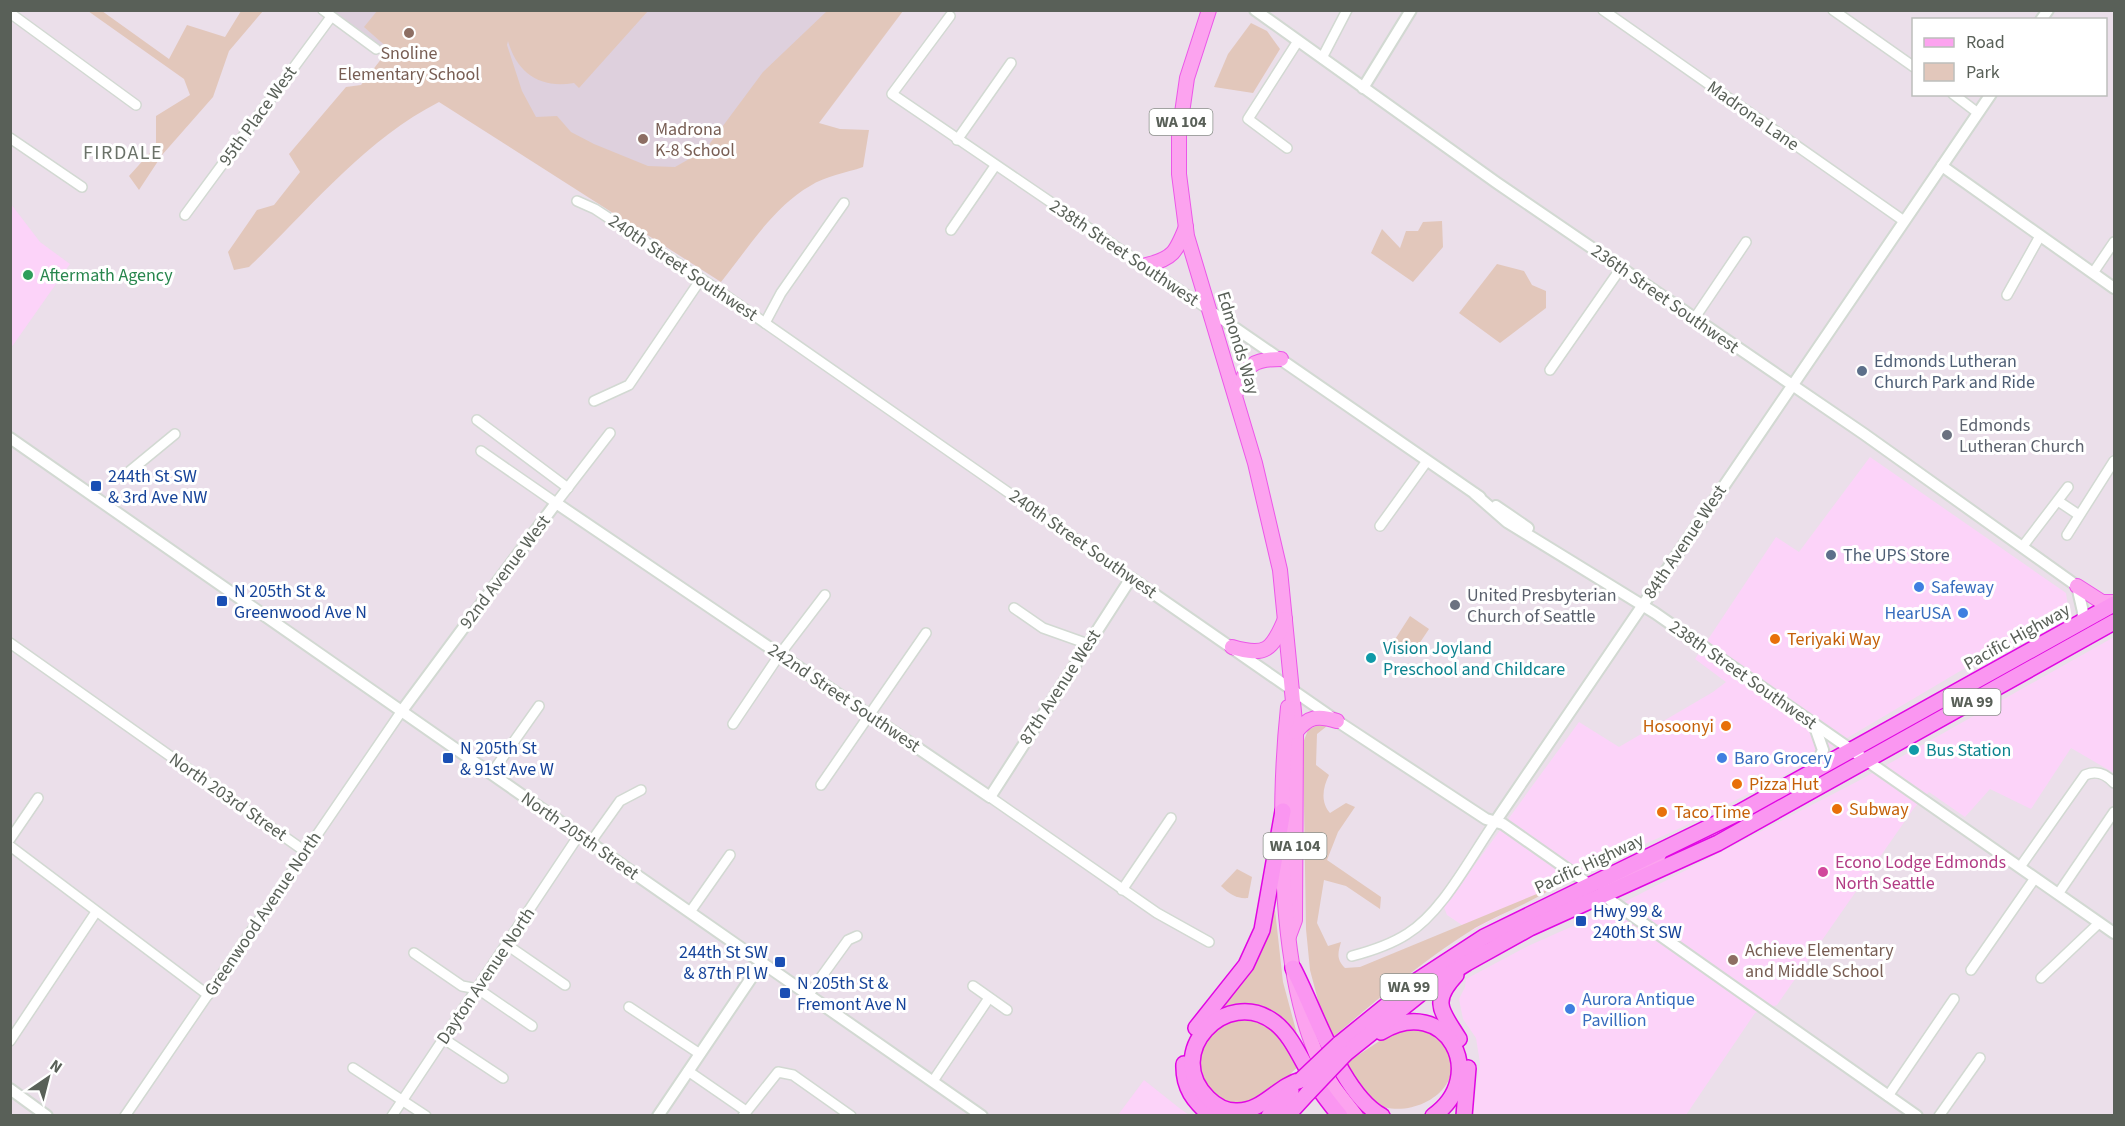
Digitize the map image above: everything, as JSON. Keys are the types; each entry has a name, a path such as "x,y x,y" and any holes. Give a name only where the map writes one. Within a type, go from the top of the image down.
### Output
{"highway":[{"name":"Pacific Highway","path":"1342,1049 1430,986 1467,963 1536,926 1718,843 1859,755 2115,603"},
{"name":"Pacific Highway","path":"1269,1116 1418,980 1475,942 1660,852 1813,772 1859,755 2115,622"},
{"path":"1211,1116 1192,1098 1186,1085 1184,1065 1187,1044 1254,951 1268,907 1274,850 1283,811"},
{"path":"1464,1116 1468,1070 1465,1052 1440,1002 1445,987 1467,963"},
{"path":"1293,968 1338,1065 1365,1103 1382,1116"},
{"path":"1304,1086 1290,1082 1257,1107 1245,1111 1223,1110 1205,1095 1197,1084 1193,1072 1192,1056 1203,1031 1221,1018 1242,1012 1264,1016 1284,1032 1315,1083 1340,1116"},
{"path":"1342,1049 1396,1023 1414,1020 1438,1028 1453,1044 1460,1068 1453,1094 1433,1116"},
{"name":"Pacific Highway","path":"1287,1116 1304,1086"}],"main road":[{"name":"Edmonds Way","path":"1209,10 1187,78 1179,134 1179,174 1186,227 1235,395 1276,548 1286,617 1290,687 1296,732 1295,920 1289,936"},
{"path":"1146,265 1161,262 1176,251 1186,227"},
{"path":"1235,395 1247,368 1257,360 1281,359"},
{"path":"2077,586 2102,602 2115,603"},
{"path":"1232,647 1249,652 1265,650 1277,638 1286,617"},
{"name":"Edmonds Way","path":"1290,687 1285,731 1283,811 1286,924 1293,968 1309,1034 1331,1082 1356,1116"},
{"path":"1296,732 1308,718 1316,716 1337,721"},
{"path":"1603,895 1613,883 1655,862 1660,852"},
{"path":"1536,926 1541,918 1581,898 1590,885"}],"street":[{"name":"236th Street Southwest","path":"1255,10 1363,88 2023,546 2077,586"},
{"path":"1322,58 1347,10"},
{"path":"1363,88 1411,10"},
{"name":"Madrona Lane","path":"1603,10 1904,221"},
{"path":"1833,10 1912,66"},
{"path":"10,13 136,105"},
{"path":"327,14 376,49"},
{"name":"95th Place West","path":"185,214 327,14"},
{"name":"238th Street Southwest","path":"950,16 892,94 995,166 1146,265 1475,494 1513,515 1546,544 1642,605 2115,933"},
{"path":"1287,148 1248,119 1298,42"},
{"path":"957,140 1011,63"},
{"path":"1956,96 1978,113"},
{"name":"84th Avenue West","path":"1352,956 1382,948 1408,934 1440,902 1989,96"},
{"path":"10,138 81,187"},
{"path":"951,230 995,166"},
{"path":"1942,166 2115,288"},
{"name":"240th Street Southwest","path":"577,201 595,209 702,279 1337,721 1486,819 1503,824 1590,885"},
{"path":"765,323 781,293 844,202"},
{"path":"2007,295 2040,236"},
{"path":"1694,319 1746,242"},
{"path":"2093,273 2115,242"},
{"path":"1550,370 1621,268"},
{"path":"594,401 629,385 702,279"},
{"path":"477,420 568,488"},
{"name":"92nd Avenue West","path":"401,712 610,433"},
{"path":"130,471 175,434"},
{"name":"North 205th Street","path":"10,438 982,1116"},
{"name":"242nd Street Southwest","path":"481,451 869,714 1156,913 1209,942"},
{"path":"1380,526 1427,461"},
{"path":"2067,535 2115,461"},
{"path":"2023,546 2068,488"},
{"path":"2058,501 2079,515"},
{"name":"87th Avenue West","path":"990,797 1131,578"},
{"path":"2077,586 2084,612 2082,622"},
{"path":"734,724 780,654 825,595"},
{"path":"1014,608 1043,628 1088,644"},
{"path":"821,785 926,633"},
{"name":"North 203rd Street","path":"10,643 306,852"},
{"path":"491,774 539,706"},
{"name":"Greenwood Avenue North","path":"125,1116 401,712"},
{"path":"1813,724 1821,737 1823,750 1813,772"},
{"path":"2020,867 2085,775 2093,772 2102,774 2115,783"},
{"path":"590,843 620,801 641,790"},
{"path":"10,839 38,798"},
{"path":"2058,894 2115,812"},
{"path":"1122,890 1171,818"},
{"name":"Dayton Avenue North","path":"392,1116 579,835"},
{"path":"10,846 208,995"},
{"path":"690,912 730,855"},
{"path":"1971,970 2035,878"},
{"path":"1603,895 1917,1116"},
{"path":"10,1041 96,912"},
{"path":"2041,978 2099,923"},
{"path":"809,994 848,940 857,936"},
{"path":"507,945 565,985"},
{"path":"414,953 462,986 478,989 532,1026"},
{"path":"658,1116 762,962"},
{"path":"974,986 1007,1010"},
{"path":"933,1081 989,998"},
{"path":"1888,1095 1954,999"},
{"path":"629,1007 700,1054"},
{"path":"444,1039 503,1078"},
{"path":"1939,1116 1980,1058"},
{"path":"353,1068 426,1116"},
{"path":"688,1071 744,1113 778,1072 793,1075 851,1116"},
{"path":"10,1089 47,1116"}],"shaded area":[{"name":"Madrona K-8 School","path":"332,11 859,11 661,218 398,62"},
{"path":"11,204 40,242 70,264 11,348"},
{"path":"1870,457 2066,593 2068,607 1778,779 1674,831 1587,870 1471,931 1447,915 1444,907 1579,722 1619,747 1726,682 1695,659 1776,537 1799,552"},
{"path":"2114,637 2114,773 2071,748 2031,809 1990,789 1965,817 1929,792 1914,808 1777,1005 1755,1013 1686,1115 1477,1115 1473,1113 1480,1063 1476,1038 1463,1019 1459,999 1466,979 1528,946 1609,910 1860,780"},
{"path":"1144,1080 1178,1107 1189,1115 1118,1115"}],"green space":[{"path":"88,11 102,11 169,59 187,25 225,37 241,11 263,11 229,51 213,97 162,155 139,190 129,176 156,146 156,116 190,95 184,79"},
{"path":"377,11 648,11 579,88 574,83 551,83 532,76 517,62 508,41 507,45 522,91 536,117 557,116 571,132 648,166 675,167 705,150 763,72 827,11 903,11 819,123 840,129 869,130 863,167 822,180 784,205 761,230 721,282 439,102 386,136 338,177 249,267 234,270 228,252 257,210 274,205 300,172 289,154 346,87 361,85 389,49 364,27"},
{"path":"1251,23 1267,31 1280,49 1253,93 1214,87 1228,54"},
{"path":"1442,221 1443,247 1413,282 1371,253 1382,229 1400,248 1406,231 1418,231 1423,222"},
{"path":"1497,264 1524,271 1532,285 1546,291 1546,308 1500,343 1459,313"},
{"path":"1410,616 1429,629 1411,656 1392,644"},
{"path":"1318,725 1327,726 1317,734 1316,765 1329,775 1324,794 1327,809 1330,813 1346,803 1355,807 1338,832 1327,860 1381,897 1380,909 1346,886 1324,880 1317,923 1328,946 1341,942 1338,956 1345,968 1360,967 1556,886 1456,940 1401,980 1332,1038 1319,1004 1310,970 1306,929 1303,743 1308,730"},
{"path":"1237,869 1252,877 1248,898 1233,895 1221,886"},
{"path":"1275,910 1283,982 1297,1034 1273,1013 1258,1007 1234,1006 1219,1011 1271,912"},
{"path":"1249,1017 1279,1033 1299,1066 1265,1096 1244,1104 1218,1097 1209,1087 1203,1075 1201,1061 1204,1047 1212,1033 1221,1024"},
{"path":"1407,1027 1428,1030 1435,1035 1450,1056 1452,1071 1446,1084 1436,1096 1422,1104 1405,1108 1388,1108 1372,1102 1345,1064 1390,1034"}],"place":[{"name":"Snoline Elementary School","path":"409,33"},
{"name":"Madrona K-8 School","path":"643,139"},
{"name":"Aftermath Agency","path":"28,275"},
{"name":"Edmonds Lutheran Church Park and Ride","path":"1862,371"},
{"name":"Edmonds Lutheran Church","path":"1947,435"},
{"name":"244th St SW & 3rd Ave NW","path":"96,486"},
{"name":"The UPS Store","path":"1831,555"},
{"name":"Safeway","path":"1919,587"},
{"name":"N 205th St & Greenwood Ave N","path":"222,601"},
{"name":"United Presbyterian Church of Seattle","path":"1455,605"},
{"name":"HearUSA","path":"1963,613"},
{"name":"Teriyaki Way","path":"1775,639"},
{"name":"Vision Joyland Preschool and Childcare","path":"1371,658"},
{"name":"Hosoonyi","path":"1726,726"},
{"name":"Bus Station","path":"1914,750"},
{"name":"N 205th St & 91st Ave W","path":"448,758"},
{"name":"Baro Grocery","path":"1722,758"},
{"name":"Pizza Hut","path":"1737,784"},
{"name":"Subway","path":"1837,809"},
{"name":"Taco Time","path":"1662,812"},
{"name":"Econo Lodge Edmonds North Seattle","path":"1823,872"},
{"name":"Hwy 99 & 240th St SW","path":"1581,921"},
{"name":"Achieve Elementary and Middle School","path":"1733,960"},
{"name":"244th St SW & 87th Pl W","path":"780,962"},
{"name":"N 205th St & Fremont Ave N","path":"785,993"},
{"name":"Aurora Antique Pavillion","path":"1570,1009"}],"district":[{"name":"FIRDALE","path":"123,153"}]}
